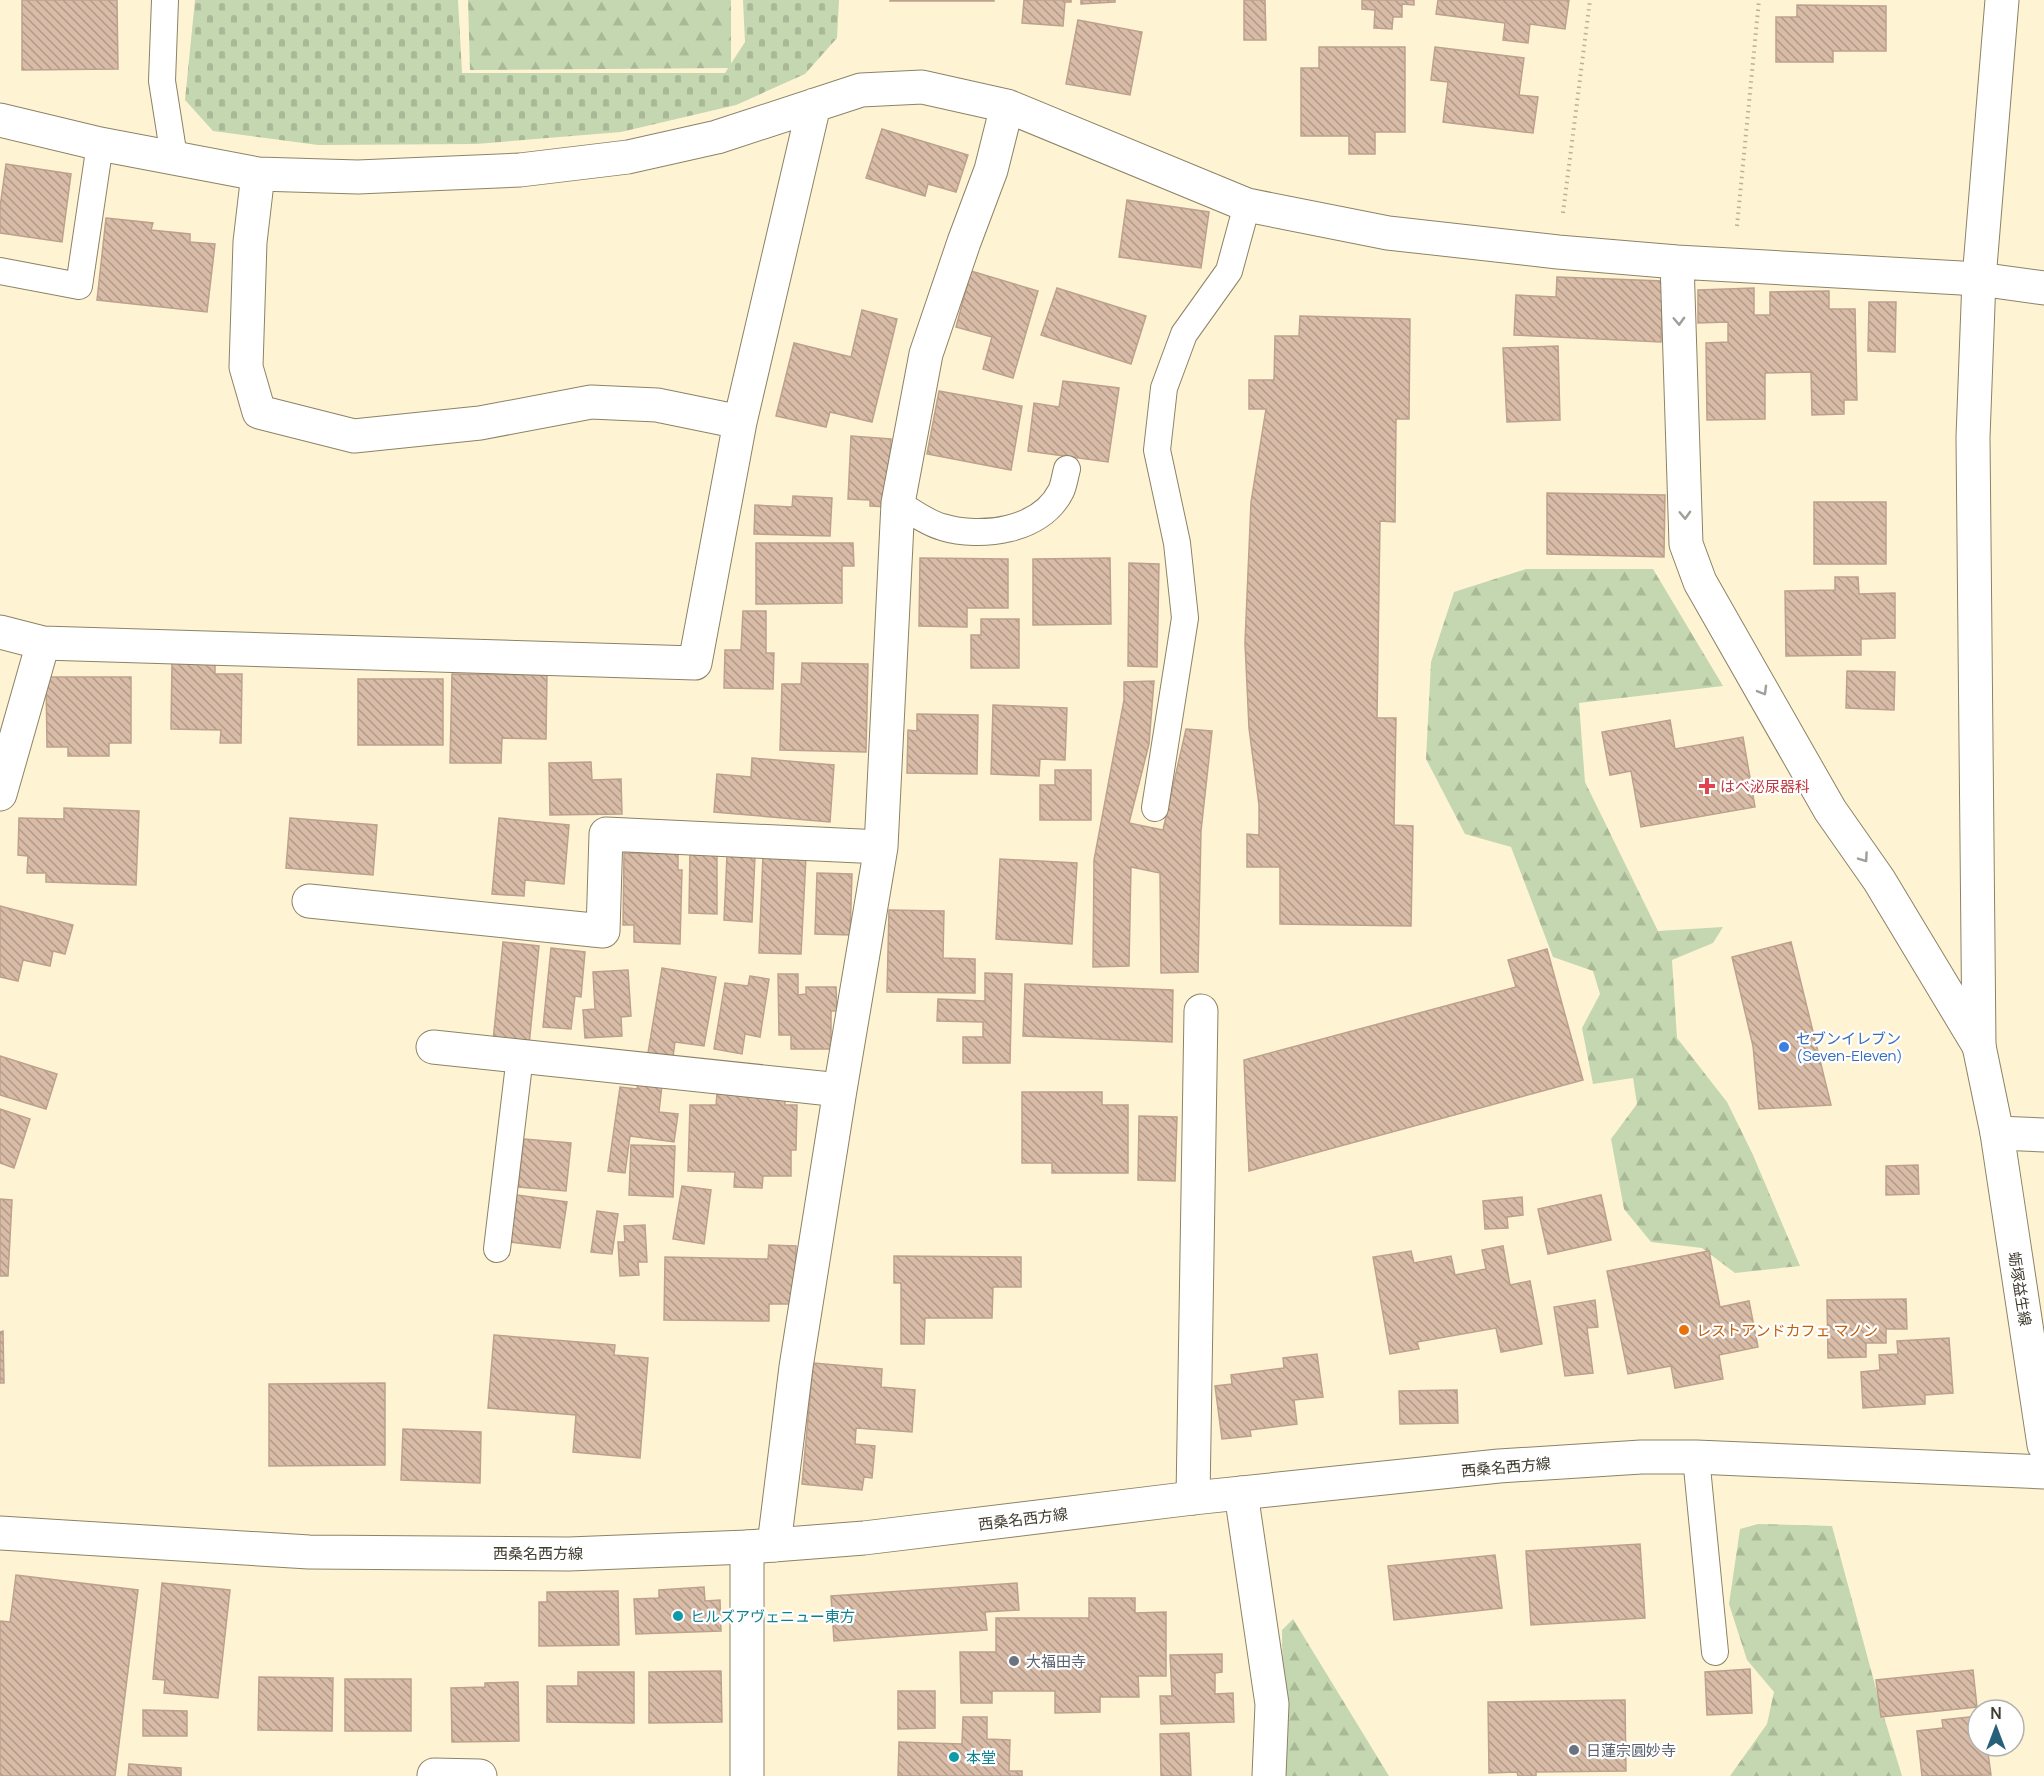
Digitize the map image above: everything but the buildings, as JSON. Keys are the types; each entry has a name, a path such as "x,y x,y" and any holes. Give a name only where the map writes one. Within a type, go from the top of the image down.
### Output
{"street":[{"path":"1979,1046 1973,437 1979,279 2002,0"},
{"path":"0,120 100,144 258,174 358,177 520,170 628,157 717,137 861,90 922,87 1007,106 1247,206 1388,233 1558,252 1677,262 1979,279 2044,288"},
{"path":"0,632 43,643 695,663 740,423 814,105"},
{"path":"747,1776 760,1546 796,1367 881,847 898,503 926,354 991,170 1007,106"},
{"path":"258,174 250,242 246,367 259,412 354,436 480,423 591,402 657,405 740,423"},
{"path":"1677,262 1686,544 1700,582 1830,810 1879,880 1979,1046"},
{"path":"0,794 43,643"},
{"path":"309,901 603,931 606,834 881,847"},
{"path":"1192,1498 1201,1011"},
{"name":"蛎塚益生線","path":"1979,1046 1997,1133 2044,1445"},
{"path":"433,1047 840,1090"},
{"path":"1997,1133 2044,1135"},
{"name":"西桑名西方線","path":"0,1533 309,1552 569,1554 760,1546 864,1538 1192,1498 1499,1466 1641,1457 1696,1457 2044,1472"},
{"path":"1241,1493 1272,1704 1269,1776"},
{"path":"434,1775 480,1776"}],"lane":[{"path":"165,0 162,81 174,158"},
{"path":"0,271 79,286 100,144"},
{"path":"1155,808 1185,618 1177,543 1158,450 1164,388 1184,334 1230,271 1247,206"},
{"path":"898,503 942,527 977,532 1015,529 1042,515 1061,491 1067,469"},
{"path":"497,1249 520,1056"},
{"path":"1696,1457 1715,1652"}],"path":[{"path":"1558,252 1590,0"},
{"path":"1733,265 1759,0"}],"green space":[{"path":"195,0 458,0 462,73 725,73 745,42 743,0 839,0 837,38 805,74 736,105 621,132 476,144 318,145 213,131 185,100"},
{"path":"468,0 731,0 731,68 470,70"},
{"path":"1526,569 1653,569 1723,686 1579,703 1585,782 1658,931 1723,927 1713,943 1672,960 1677,1038 1727,1102 1753,1155 1800,1266 1735,1273 1702,1248 1651,1242 1624,1209 1611,1139 1637,1104 1633,1078 1593,1084 1582,1028 1600,994 1593,971 1553,957 1511,847 1465,834 1426,759 1431,662 1454,592"},
{"path":"1758,1524 1832,1526 1902,1776 1730,1776 1767,1724 1774,1692 1747,1660 1729,1604 1740,1529"},
{"path":"1293,1619 1389,1776 1284,1776 1282,1630"}],"place":[{"name":"はべ泌尿器科","path":"1707,786"},
{"name":"セブンイレブン (Seven-Eleven)","path":"1784,1047"},
{"name":"レストアンドカフェ マノン","path":"1684,1330"},
{"name":"ヒルズアヴェニュー東方","path":"678,1616"},
{"name":"大福田寺","path":"1014,1661"},
{"name":"日蓮宗圓妙寺","path":"1574,1750"},
{"name":"本堂","path":"954,1757"}]}
